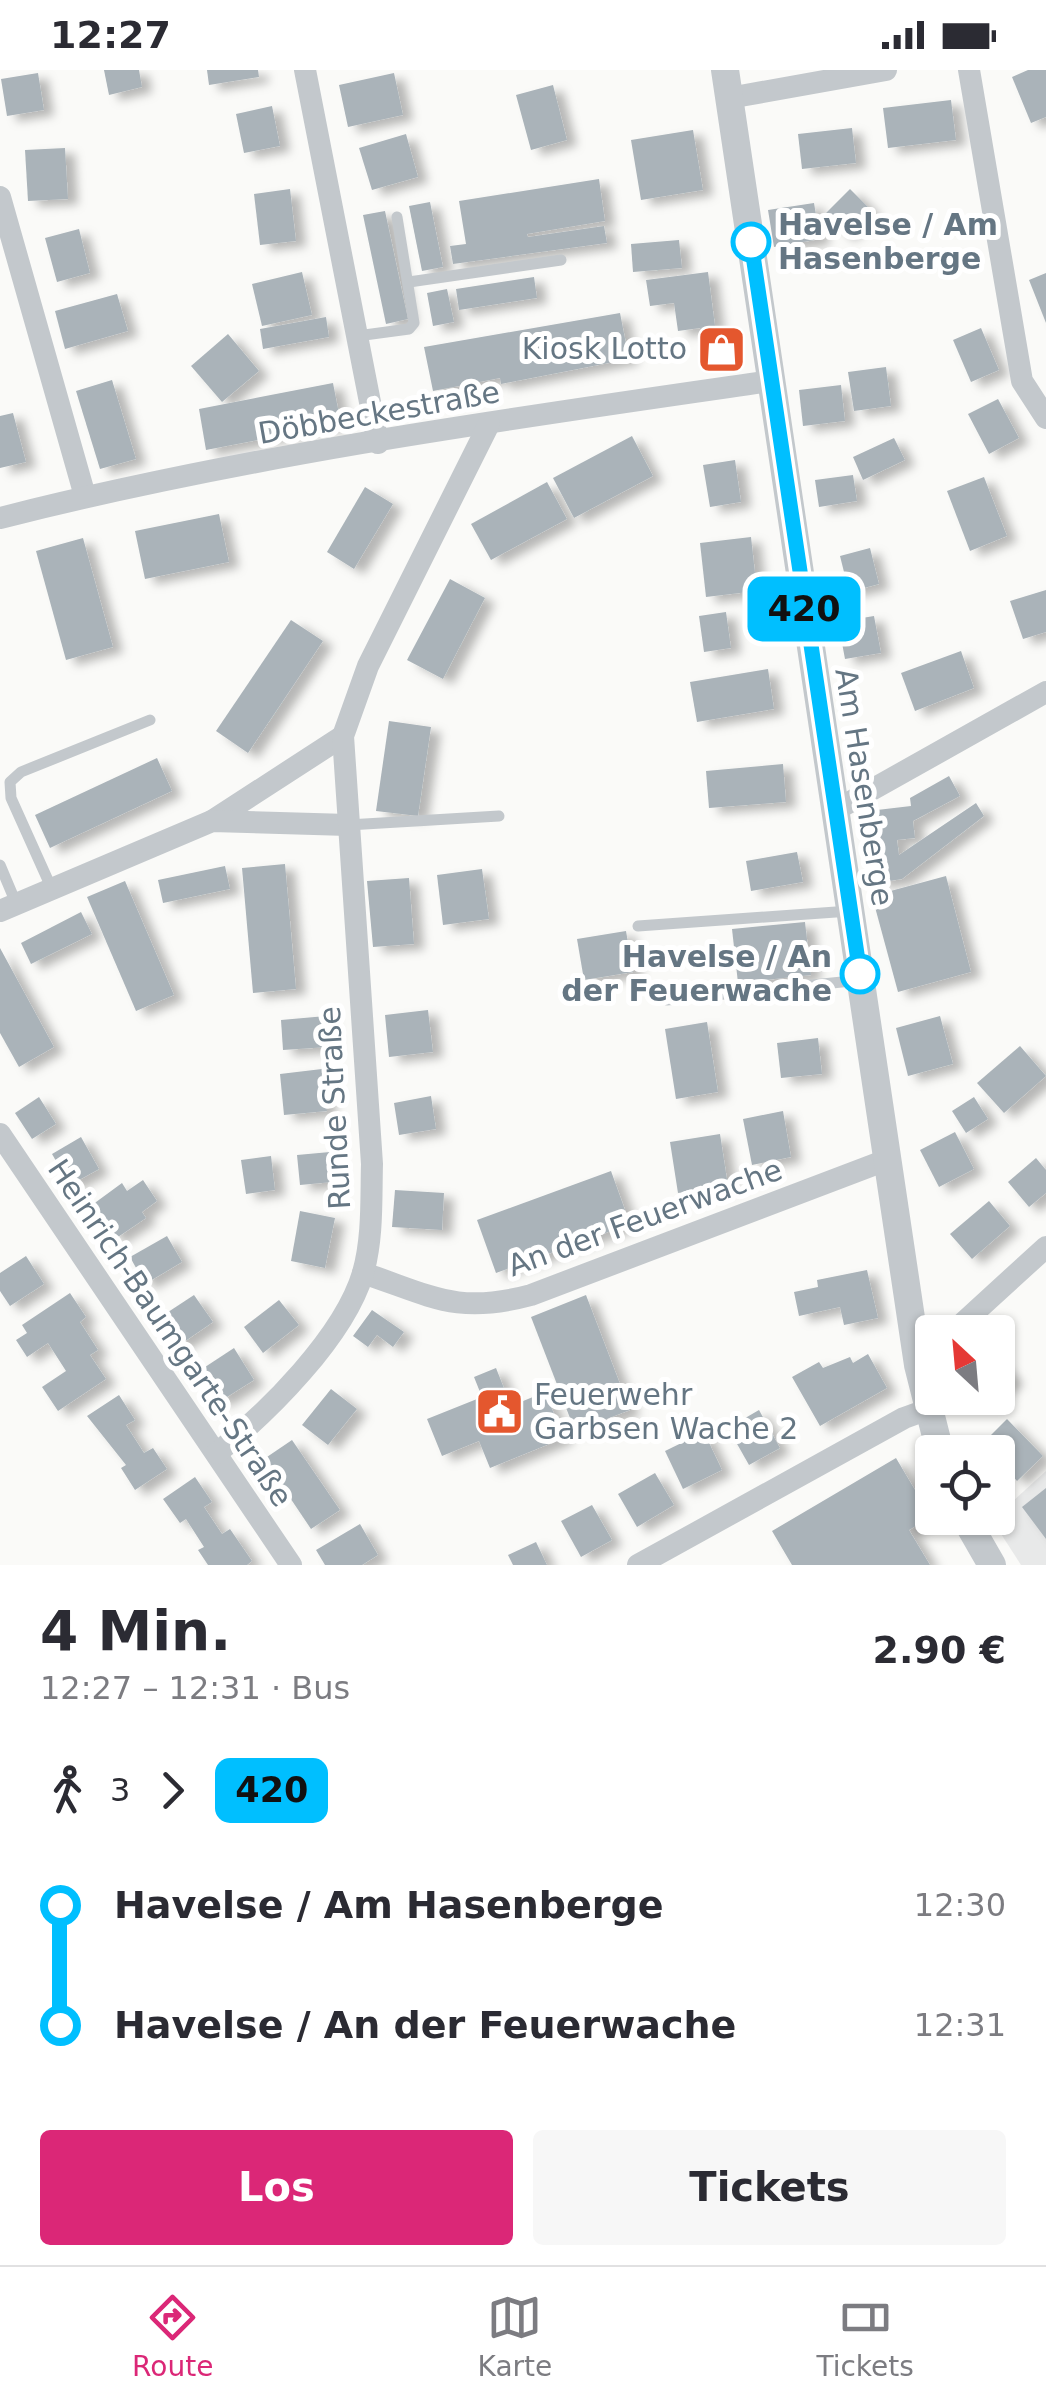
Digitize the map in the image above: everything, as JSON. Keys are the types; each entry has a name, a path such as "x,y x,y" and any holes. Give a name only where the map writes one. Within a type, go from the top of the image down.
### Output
{"street":[{"path":"305,70 378,443"},
{"path":"727,84 886,70"},
{"path":"969,70 1022,381 1046,418"},
{"name":"Am Hasenberge","path":"727,84 834,811 888,1158 917,1315"},
{"path":"0,197 85,496"},
{"name":"Döbbeckestraße","path":"0,518 85,496 378,443 771,382"},
{"path":"8,907 212,821 342,736 368,666 490,424"},
{"path":"834,811 1046,692"},
{"name":"Runde Straße","path":"217,1453 246,1430 308,1362 339,1322 363,1273 371,1217 372,1164 342,736"},
{"path":"212,821 348,826"},
{"name":"Heinrich-Baumgarte-Straße","path":"0,1134 291,1565"},
{"name":"An der Feuerwache","path":"363,1273 452,1303 488,1307 531,1295 888,1158"},
{"path":"972,1315 1046,1247"},
{"path":"638,1565 915,1414"},
{"path":"974,1535 992,1565"}],"lane":[{"path":"357,336 408,329 416,316 396,218"},
{"path":"409,282 561,260"},
{"path":"51,887 10,798 10,782 20,772 150,720"},
{"path":"348,826 499,816"},
{"path":"0,865 8,907"},
{"path":"638,926 850,912"},
{"path":"667,1000 861,980"}],"shaded area":[{"path":"1046,1471 1046,1565 1021,1565 1002,1535 1015,1535 1015,1499"}],"building":[{"path":"104,70 139,70 142,87 109,95"},
{"path":"207,70 258,70 259,77 209,85"},
{"path":"1028,70 1046,70 1046,117 1031,123 1012,77"},
{"path":"38,73 44,110 7,116 1,79"},
{"path":"394,73 403,115 348,127 339,85"},
{"path":"553,85 567,140 531,150 516,95"},
{"path":"951,100 956,140 888,148 883,108"},
{"path":"272,106 280,146 244,153 236,114"},
{"path":"852,128 856,163 802,169 798,134"},
{"path":"693,130 703,190 641,200 631,140"},
{"path":"406,134 418,177 372,190 359,148"},
{"path":"65,148 68,199 28,201 25,150"},
{"path":"599,179 605,221 527,234 528,237 604,226 607,243 453,264 450,246 466,244 459,201"},
{"path":"290,189 296,241 260,245 254,194"},
{"path":"850,189 872,211 845,236 824,215"},
{"path":"430,202 443,267 422,271 409,206"},
{"path":"814,203 820,239 774,247 768,210"},
{"path":"385,211 408,319 386,324 363,215"},
{"path":"79,229 90,273 57,282 45,238"},
{"path":"679,240 682,268 633,272 631,244"},
{"path":"302,272 312,315 262,326 252,284"},
{"path":"708,272 715,326 678,331 674,303 650,306 646,280"},
{"path":"1046,273 1046,323 1029,280"},
{"path":"534,277 537,298 459,310 456,289"},
{"path":"447,289 454,322 433,326 427,293"},
{"path":"117,294 128,331 65,349 55,311"},
{"path":"620,313 629,359 501,384 500,378 433,391 424,347"},
{"path":"326,317 329,337 263,349 260,329"},
{"path":"981,328 999,370 971,382 953,340"},
{"path":"228,334 259,371 222,402 191,366"},
{"path":"886,367 891,406 854,411 848,372"},
{"path":"112,380 136,459 100,469 76,391"},
{"path":"333,383 341,424 206,450 199,409"},
{"path":"841,385 845,421 803,426 799,390"},
{"path":"998,399 1019,438 989,454 968,414"},
{"path":"13,413 26,462 0,468 0,416"},
{"path":"632,436 653,476 574,518 553,478"},
{"path":"894,438 905,460 863,480 853,457"},
{"path":"735,460 741,502 710,507 703,465"},
{"path":"853,475 857,501 819,507 815,480"},
{"path":"984,477 1007,536 970,551 947,491"},
{"path":"547,482 567,519 491,560 471,524"},
{"path":"365,487 393,504 354,569 327,552"},
{"path":"219,514 229,562 145,579 135,531"},
{"path":"751,537 757,591 706,597 700,543"},
{"path":"83,538 113,647 66,660 36,551"},
{"path":"870,548 879,584 849,592 840,556"},
{"path":"450,579 485,598 443,679 407,660"},
{"path":"1046,590 1046,632 1023,639 1010,601"},
{"path":"726,612 731,648 704,652 699,616"},
{"path":"874,616 881,653 845,659 838,622"},
{"path":"291,620 323,641 248,753 216,731"},
{"path":"961,651 974,688 915,711 901,673"},
{"path":"768,669 774,709 697,722 690,682"},
{"path":"389,721 431,727 418,816 376,811"},
{"path":"157,758 172,791 50,848 35,815"},
{"path":"783,764 786,802 709,808 706,771"},
{"path":"949,776 960,796 913,821 915,838 897,840 899,855 976,803 984,816 902,879 877,883 872,844 881,843 877,810 911,806 910,798"},
{"path":"797,852 803,882 751,891 746,861"},
{"path":"285,864 296,989 253,993 242,868"},
{"path":"225,866 230,889 163,903 158,880"},
{"path":"482,869 489,919 443,925 437,875"},
{"path":"946,876 971,972 898,992 872,896"},
{"path":"409,878 414,944 373,947 367,881"},
{"path":"125,881 174,995 136,1011 87,897"},
{"path":"81,912 92,934 31,964 21,943"},
{"path":"805,922 811,975 738,983 732,929"},
{"path":"626,931 633,972 584,980 577,939"},
{"path":"0,948 54,1047 19,1067 0,1033"},
{"path":"428,1010 433,1052 389,1057 385,1015"},
{"path":"326,1016 328,1047 283,1050 281,1020"},
{"path":"940,1016 953,1064 908,1076 896,1028"},
{"path":"707,1022 718,1092 676,1099 665,1029"},
{"path":"818,1038 822,1074 781,1078 777,1043"},
{"path":"1020,1046 1046,1076 1004,1113 977,1083"},
{"path":"322,1069 327,1111 284,1115 280,1074"},
{"path":"431,1096 436,1129 399,1135 394,1103"},
{"path":"39,1097 56,1124 32,1139 15,1113"},
{"path":"974,1097 988,1119 966,1133 952,1111"},
{"path":"783,1111 791,1157 752,1165 743,1119"},
{"path":"955,1132 974,1169 939,1187 920,1150"},
{"path":"720,1134 728,1186 678,1193 670,1142"},
{"path":"81,1137 99,1169 70,1185 52,1154"},
{"path":"330,1152 333,1182 300,1185 297,1155"},
{"path":"271,1156 275,1190 246,1194 241,1160"},
{"path":"1036,1158 1046,1170 1046,1193 1029,1207 1008,1182"},
{"path":"611,1171 630,1224 496,1273 477,1220"},
{"path":"143,1180 157,1201 142,1212 146,1218 115,1239 92,1205 122,1183 127,1191"},
{"path":"395,1190 444,1193 442,1230 392,1227"},
{"path":"989,1201 1010,1226 972,1259 950,1234"},
{"path":"300,1211 335,1218 325,1268 291,1261"},
{"path":"167,1236 182,1262 145,1284 130,1257"},
{"path":"26,1256 44,1284 10,1306 0,1291 0,1273"},
{"path":"867,1270 878,1318 844,1325 840,1307 799,1316 794,1292 818,1287 817,1280"},
{"path":"70,1293 86,1317 80,1322 98,1350 90,1355 106,1379 58,1411 42,1387 66,1371 48,1343 27,1357 16,1340 27,1333 22,1325"},
{"path":"194,1295 213,1322 178,1346 159,1318"},
{"path":"586,1295 630,1410 575,1431 531,1317"},
{"path":"279,1300 299,1325 263,1353 244,1327"},
{"path":"372,1310 404,1332 393,1347 377,1335 368,1347 353,1336"},
{"path":"234,1348 254,1380 219,1402 199,1371"},
{"path":"868,1354 887,1388 820,1426 792,1377 819,1362 823,1368 850,1357 853,1363"},
{"name":"Feuerwehr Garbsen Wache 2","path":"496,1368 511,1406 545,1392 564,1438 490,1468 479,1441 442,1456 427,1419 482,1397 474,1377"},
{"path":"331,1389 357,1409 328,1445 302,1425"},
{"path":"119,1395 135,1420 126,1425 144,1453 153,1448 167,1469 135,1490 121,1468 126,1465 87,1416"},
{"path":"759,1410 780,1448 749,1465 728,1428"},
{"path":"1007,1419 1043,1456 1017,1481 1015,1435 991,1435"},
{"path":"704,1432 722,1470 683,1489 665,1451"},
{"path":"292,1440 340,1510 311,1529 264,1459"},
{"path":"896,1458 915,1490 915,1526 909,1530 930,1565 792,1565 772,1531"},
{"path":"655,1473 674,1505 637,1527 618,1494"},
{"path":"195,1477 212,1502 204,1507 222,1534 230,1529 252,1561 247,1565 208,1565 198,1550 204,1547 186,1519 180,1523 163,1499"},
{"path":"1046,1488 1046,1539 1022,1507"},
{"path":"592,1505 612,1540 581,1557 561,1521"},
{"path":"360,1524 378,1555 362,1565 325,1565 316,1550"},
{"path":"536,1542 547,1565 513,1565 508,1555"}],"bus line":[{"name":"420","path":"751,242 860,974"}],"place":[{"name":"Havelse / Am Hasenberge","path":"751,242"},
{"name":"Kiosk Lotto","path":"722,349"},
{"name":"Havelse / An der Feuerwache","path":"860,974"},
{"name":"Feuerwehr Garbsen Wache 2","path":"499,1412"}]}
